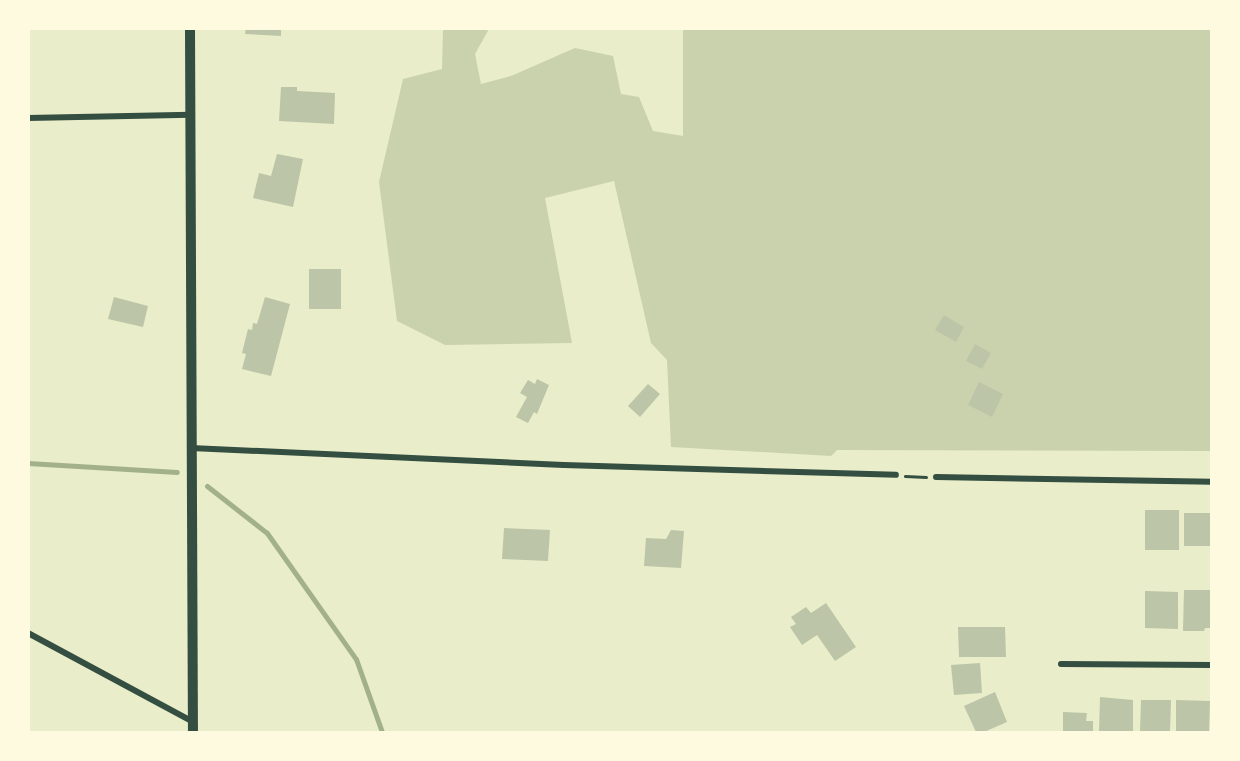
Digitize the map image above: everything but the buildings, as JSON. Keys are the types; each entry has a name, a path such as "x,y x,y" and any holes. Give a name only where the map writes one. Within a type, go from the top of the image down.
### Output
{"street":[{"path":"190,28 193,727"},
{"path":"28,118 190,115"},
{"path":"191,448 575,466 896,476"},
{"path":"936,477 1212,482"},
{"path":"28,633 193,727"},
{"path":"1061,664 1212,665"}],"path":[{"path":"896,476 936,477"}],"green space":[{"path":"443,29 489,29 475,54 481,84 511,76 575,48 613,56 621,94 639,97 653,131 683,136 683,29 1211,29 1211,451 837,450 831,456 671,447 667,360 651,343 614,181 545,198 572,343 445,345 397,321 379,182 403,79 442,69"}],"waterway":[{"path":"28,463 177,472"},
{"path":"207,486 267,533 356,659 382,732"}]}
